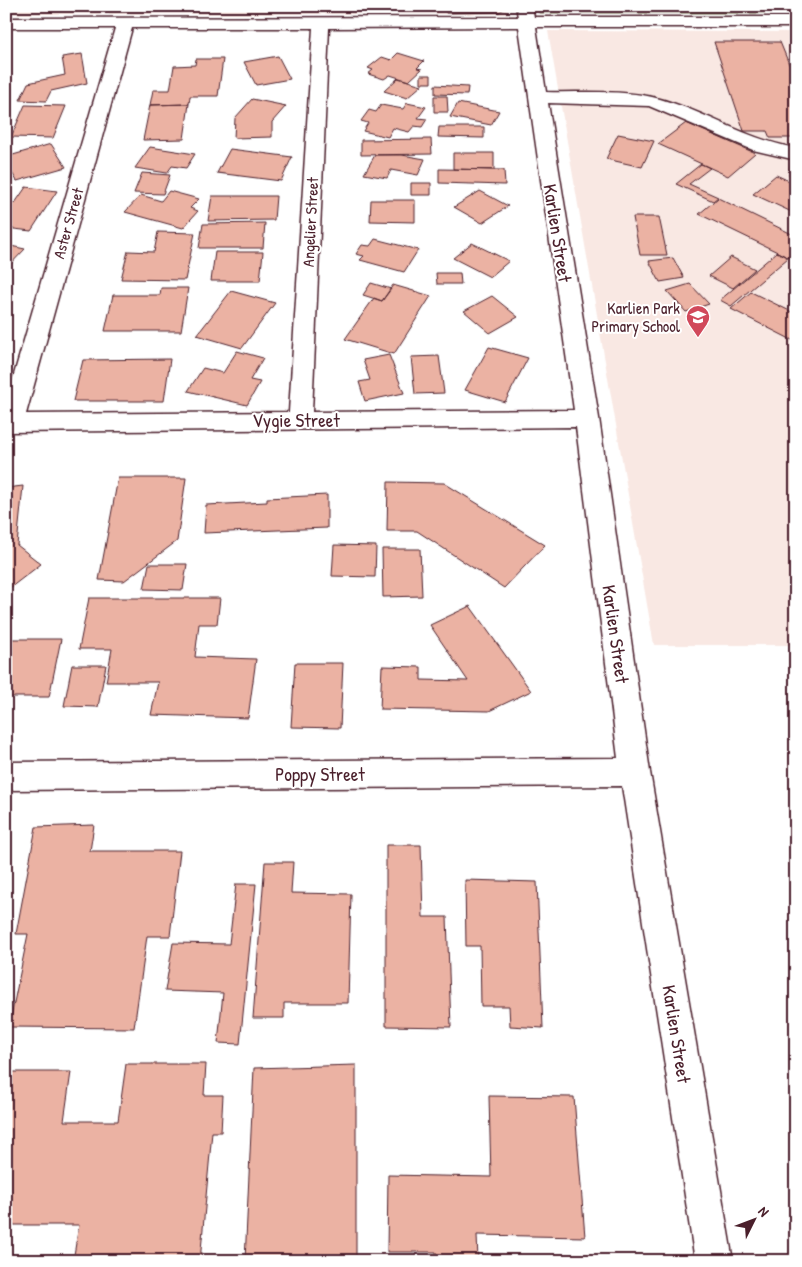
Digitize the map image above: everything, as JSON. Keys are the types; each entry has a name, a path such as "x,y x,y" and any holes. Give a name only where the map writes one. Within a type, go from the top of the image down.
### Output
{"street":[{"path":"390,23 391,6"},
{"path":"6,23 390,23 525,14 796,22"},
{"name":"Karlien Street","path":"525,14 587,418 634,772 714,1261"},
{"name":"Aster Street","path":"9,423 125,23"},
{"name":"Angelier Street","path":"300,420 321,24"},
{"path":"537,98 633,99 653,102 757,146 796,154"},
{"name":"Vygie Street","path":"9,423 587,418"},
{"name":"Poppy Street","path":"6,776 634,772"}],"shaded area":[{"path":"6,6 506,6 507,14 6,14"},
{"name":"Karlien Park Primary School","path":"548,31 796,32 796,645 654,645"}],"green space":[{"path":"538,6 796,6 796,13 539,13"}],"building":[{"path":"506,6 506,8 499,12 446,13 446,7"},
{"path":"714,42 780,42 796,81 796,131 792,131 795,138 770,138 767,131 744,131"},
{"path":"398,53 424,61 417,68 422,69 409,81 390,75 384,79 368,74 373,70 368,68 382,57 391,60"},
{"path":"82,54 87,83 51,91 46,101 20,100 28,83 65,75 62,57"},
{"path":"278,56 290,79 256,85 244,62"},
{"path":"196,59 223,59 218,96 190,96 189,104 150,105 153,90 170,90 174,66 195,65"},
{"path":"421,75 431,75 431,83 421,83"},
{"path":"398,78 422,85 407,98 384,91"},
{"path":"435,85 468,87 467,95 435,94"},
{"path":"434,96 447,96 448,112 434,112"},
{"path":"252,99 286,106 272,122 272,137 234,138 235,118"},
{"path":"407,103 426,107 418,118 427,119 422,127 414,126 409,132 393,128 388,137 363,131 368,123 361,121 369,110 376,112 381,105 403,109"},
{"path":"458,103 499,111 491,125 450,117"},
{"path":"189,104 184,139 143,140 150,105"},
{"path":"25,105 66,106 53,138 11,137"},
{"path":"686,123 755,153 728,176 658,144"},
{"path":"439,127 484,127 484,138 438,137"},
{"path":"618,134 654,141 642,167 606,159"},
{"path":"431,139 432,154 361,155 361,140"},
{"path":"51,144 66,167 17,181 6,163 6,157"},
{"path":"150,147 195,154 186,168 172,166 167,173 135,168"},
{"path":"230,149 292,157 281,181 217,173"},
{"path":"453,153 494,153 494,170 453,169"},
{"path":"375,155 402,155 425,159 418,175 391,170 387,178 364,174"},
{"path":"791,161 796,162 796,176 789,175"},
{"path":"701,164 710,168 689,184 718,197 713,201 676,184"},
{"path":"439,169 504,170 505,185 439,183"},
{"path":"142,173 170,175 163,194 134,193"},
{"path":"776,175 796,184 796,214 753,194"},
{"path":"411,183 431,183 431,195 411,195"},
{"path":"26,187 57,191 31,231 6,228 6,202 15,203"},
{"path":"169,191 199,199 190,208 198,211 183,228 125,212 141,195 161,201"},
{"path":"480,191 508,206 482,223 454,207"},
{"path":"212,196 276,196 274,220 208,221"},
{"path":"718,198 796,236 796,261 699,214"},
{"path":"371,200 415,200 415,222 370,221"},
{"path":"633,217 659,217 667,255 640,255"},
{"path":"265,223 263,248 199,248 203,224"},
{"path":"158,232 195,233 185,280 121,279 128,251 154,252"},
{"path":"375,239 418,250 404,272 360,260 364,256 356,254 362,245 370,246"},
{"path":"472,243 509,261 490,277 453,258"},
{"path":"6,245 25,249 6,269"},
{"path":"215,252 263,252 260,281 211,281"},
{"path":"777,252 788,258 731,306 720,300"},
{"path":"731,257 755,269 733,288 709,276"},
{"path":"673,258 684,278 660,282 649,261"},
{"path":"436,273 460,273 461,284 437,284"},
{"path":"371,283 391,289 382,301 363,295"},
{"path":"690,284 709,304 686,312 667,291"},
{"path":"393,285 431,296 394,354 345,339 374,298 382,301"},
{"path":"161,288 188,288 181,331 105,331 113,295 160,295"},
{"path":"231,291 275,303 242,348 197,335"},
{"path":"751,292 796,314 796,342 731,309"},
{"path":"492,296 518,317 490,333 464,311"},
{"path":"489,347 528,358 505,402 465,390"},
{"path":"237,351 263,358 250,380 260,382 247,405 188,391 203,368 223,373"},
{"path":"389,355 404,393 365,401 359,382 370,380 363,360"},
{"path":"439,356 444,393 415,394 411,357"},
{"path":"170,359 164,401 73,401 83,360"},
{"path":"118,478 186,478 177,541 124,581 99,580"},
{"path":"388,482 444,483 545,545 504,588 417,531 387,531"},
{"path":"23,486 17,545 41,564 6,591 6,488"},
{"path":"327,495 327,528 204,533 206,505 267,502 267,498"},
{"path":"334,545 376,546 375,577 332,576"},
{"path":"382,549 420,549 422,596 383,597"},
{"path":"149,564 187,564 183,590 144,589"},
{"path":"89,598 220,598 217,624 199,624 195,657 256,659 248,718 151,715 158,682 106,682 112,649 79,649"},
{"path":"470,606 531,691 489,711 380,709 382,666 421,667 421,680 468,681 430,625"},
{"path":"6,639 61,639 49,697 6,697"},
{"path":"295,663 343,663 340,728 291,727"},
{"path":"72,665 106,665 98,707 64,706"},
{"path":"94,825 90,851 180,851 170,936 147,936 134,1028 9,1027 28,934 16,934 36,827"},
{"path":"386,845 421,845 423,917 447,917 451,1027 386,1026"},
{"path":"265,862 293,862 291,893 351,894 348,1003 284,1003 284,1018 253,1018"},
{"path":"465,880 537,882 543,1028 510,1026 509,1006 481,1006 480,946 466,946"},
{"path":"236,884 256,884 240,1044 218,1043 223,993 165,991 173,943 229,944"},
{"path":"126,1064 206,1064 204,1095 223,1095 221,1132 212,1132 200,1261 73,1261 79,1225 6,1225 6,1072 71,1072 64,1121 118,1121"},
{"path":"356,1065 356,1261 245,1261 254,1068"},
{"path":"489,1096 574,1097 585,1237 477,1235 478,1261 436,1261 436,1252 387,1252 388,1175 491,1177"}],"place":[{"name":"Karlien Park Primary School","path":"698,338"}]}
